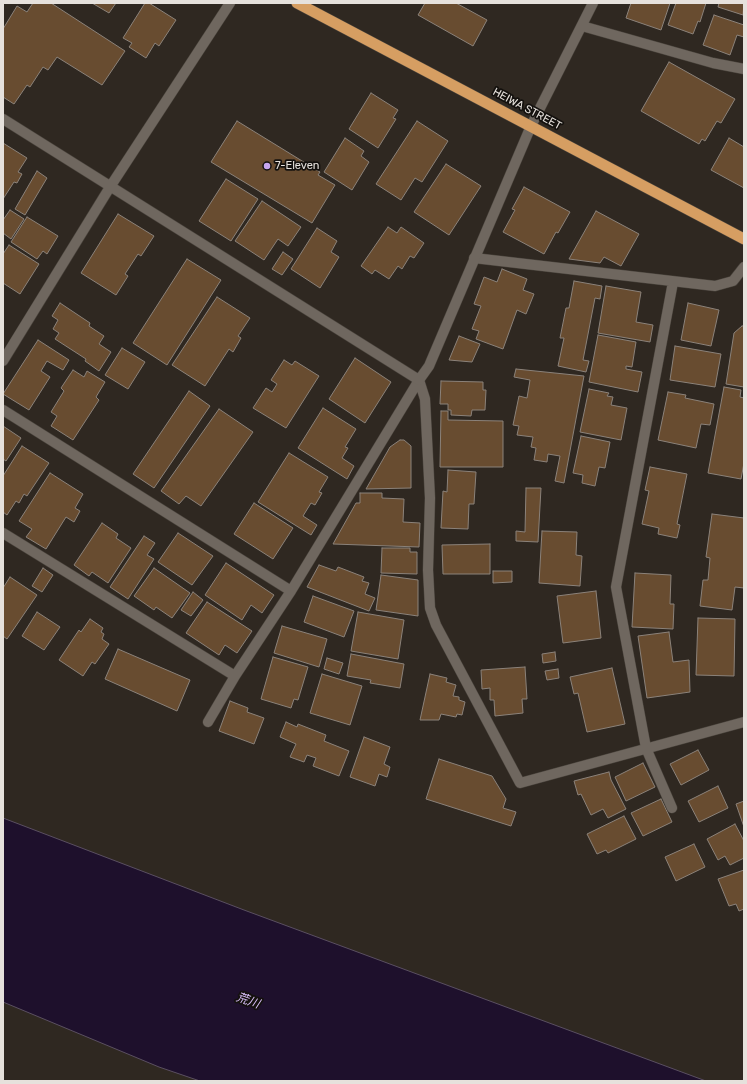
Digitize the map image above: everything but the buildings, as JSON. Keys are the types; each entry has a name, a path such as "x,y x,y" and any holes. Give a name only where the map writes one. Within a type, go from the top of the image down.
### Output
{"highway":[{"name":"HEIWA STREET","path":"297,3 744,239"}],"street":[{"path":"3,361 110,187 230,3"},
{"path":"208,722 235,676 291,591 429,366 531,126 594,3"},
{"path":"582,26 713,63 744,69"},
{"path":"3,119 420,380 425,399 430,498 428,570 430,608 436,625 520,783 744,722"},
{"path":"474,258 715,286 733,281 744,267"},
{"path":"672,808 646,748 616,587 673,282"},
{"path":"3,410 291,591"},
{"path":"3,533 235,676"}],"water":[{"name":"荒川","path":"3,818 244,910 706,1081 200,1081 159,1067 3,1002"}],"place":[{"name":"7-Eleven","path":"267,166"}]}
